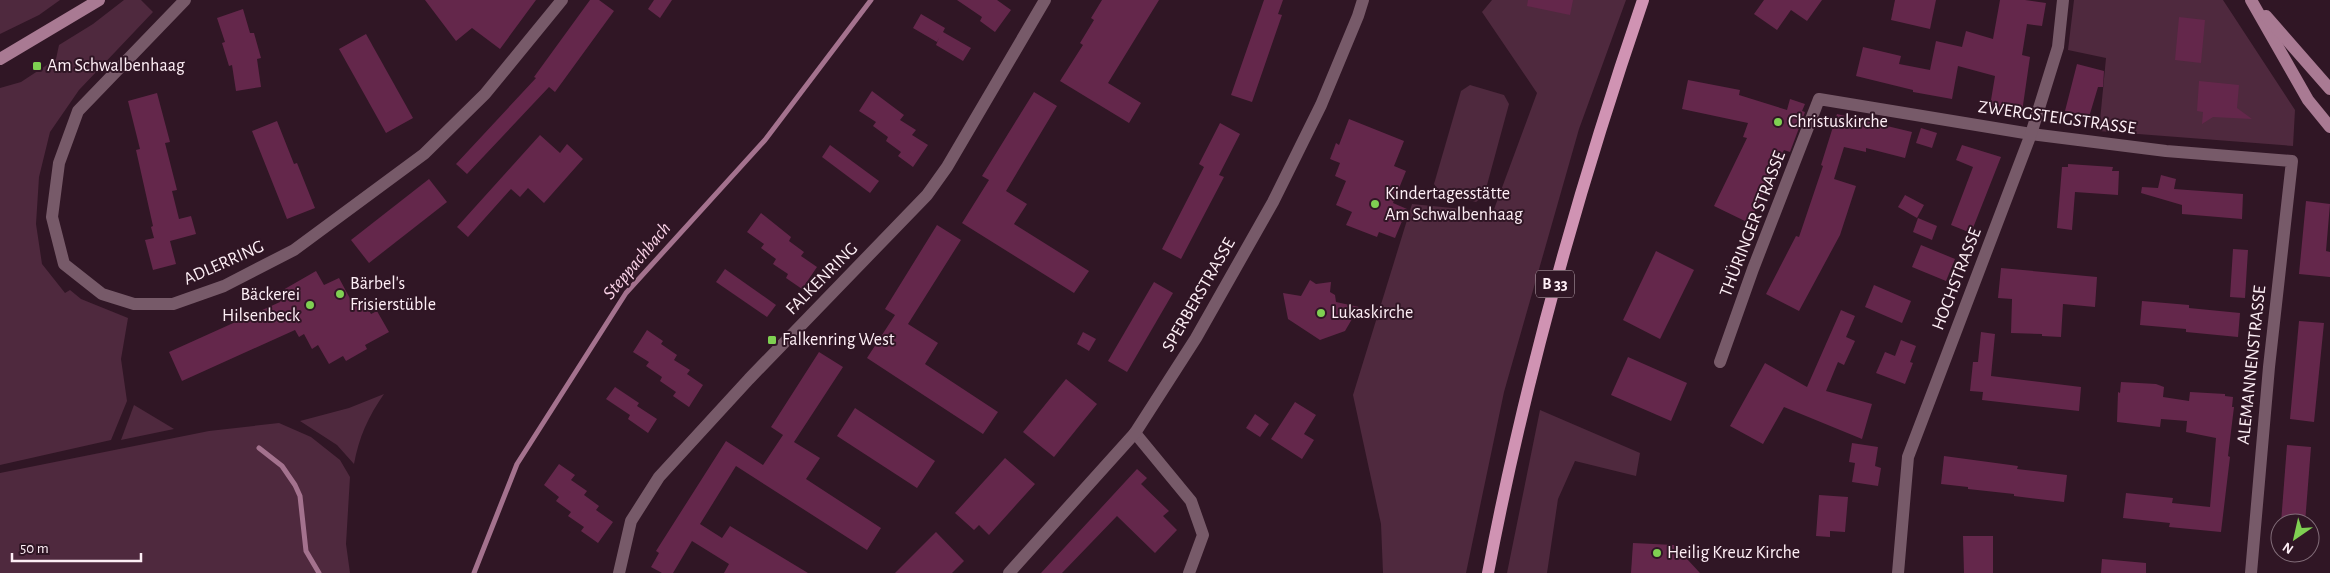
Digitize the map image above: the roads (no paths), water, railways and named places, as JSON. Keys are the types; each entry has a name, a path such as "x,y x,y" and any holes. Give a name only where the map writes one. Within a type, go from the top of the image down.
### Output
{"main road":[{"path":"0,60 98,0"},
{"name":"B 33","path":"1488,573 1514,447 1564,253 1592,156 1643,0"},
{"path":"2252,0 2330,89"},
{"path":"2252,0 2308,100 2330,127"}],"street":[{"name":"ADLERRING","path":"185,0 78,111 60,163 52,217 64,264 102,294 134,304 173,304 182,301 224,286 294,250 424,154 485,94 562,0"},
{"name":"FALKENRING","path":"619,573 632,521 660,477 749,379 927,195 947,167 1045,0"},
{"name":"SPERBERSTRASSE","path":"1010,573 1135,433 1196,338 1273,202 1321,105 1363,0"},
{"name":"HOCHSTRASSE","path":"1898,573 1908,457 2031,134 2058,47 2063,0"},
{"name":"ZWERGSTEIGSTRASSE","path":"1820,99 2031,134 2166,151 2292,161"},
{"name":"THÜRINGER STRASSE","path":"1720,362 1753,269 1820,99"},
{"name":"ALEMANNENSTRASSE","path":"2251,573 2269,367 2292,161"},
{"path":"1135,433 1191,501 1203,535 1189,573"}],"waterway":[{"name":"Steppachbach","path":"474,573 517,464 626,293 765,140 871,0"},
{"path":"259,448 282,466 295,485 300,496 306,551 319,573"}],"place":[{"name":"Am Schwalbenhaag","path":"37,66"},
{"name":"Christuskirche","path":"1778,122"},
{"name":"Kindertagesstätte Am Schwalbenhaag","path":"1375,204"},
{"name":"Bärbel's Frisierstüble","path":"340,294"},
{"name":"Bäckerei Hilsenbeck","path":"310,305"},
{"name":"Lukaskirche","path":"1321,313"},
{"name":"Falkenring West","path":"772,340"},
{"name":"Heilig Kreuz Kirche","path":"1657,553"}]}
